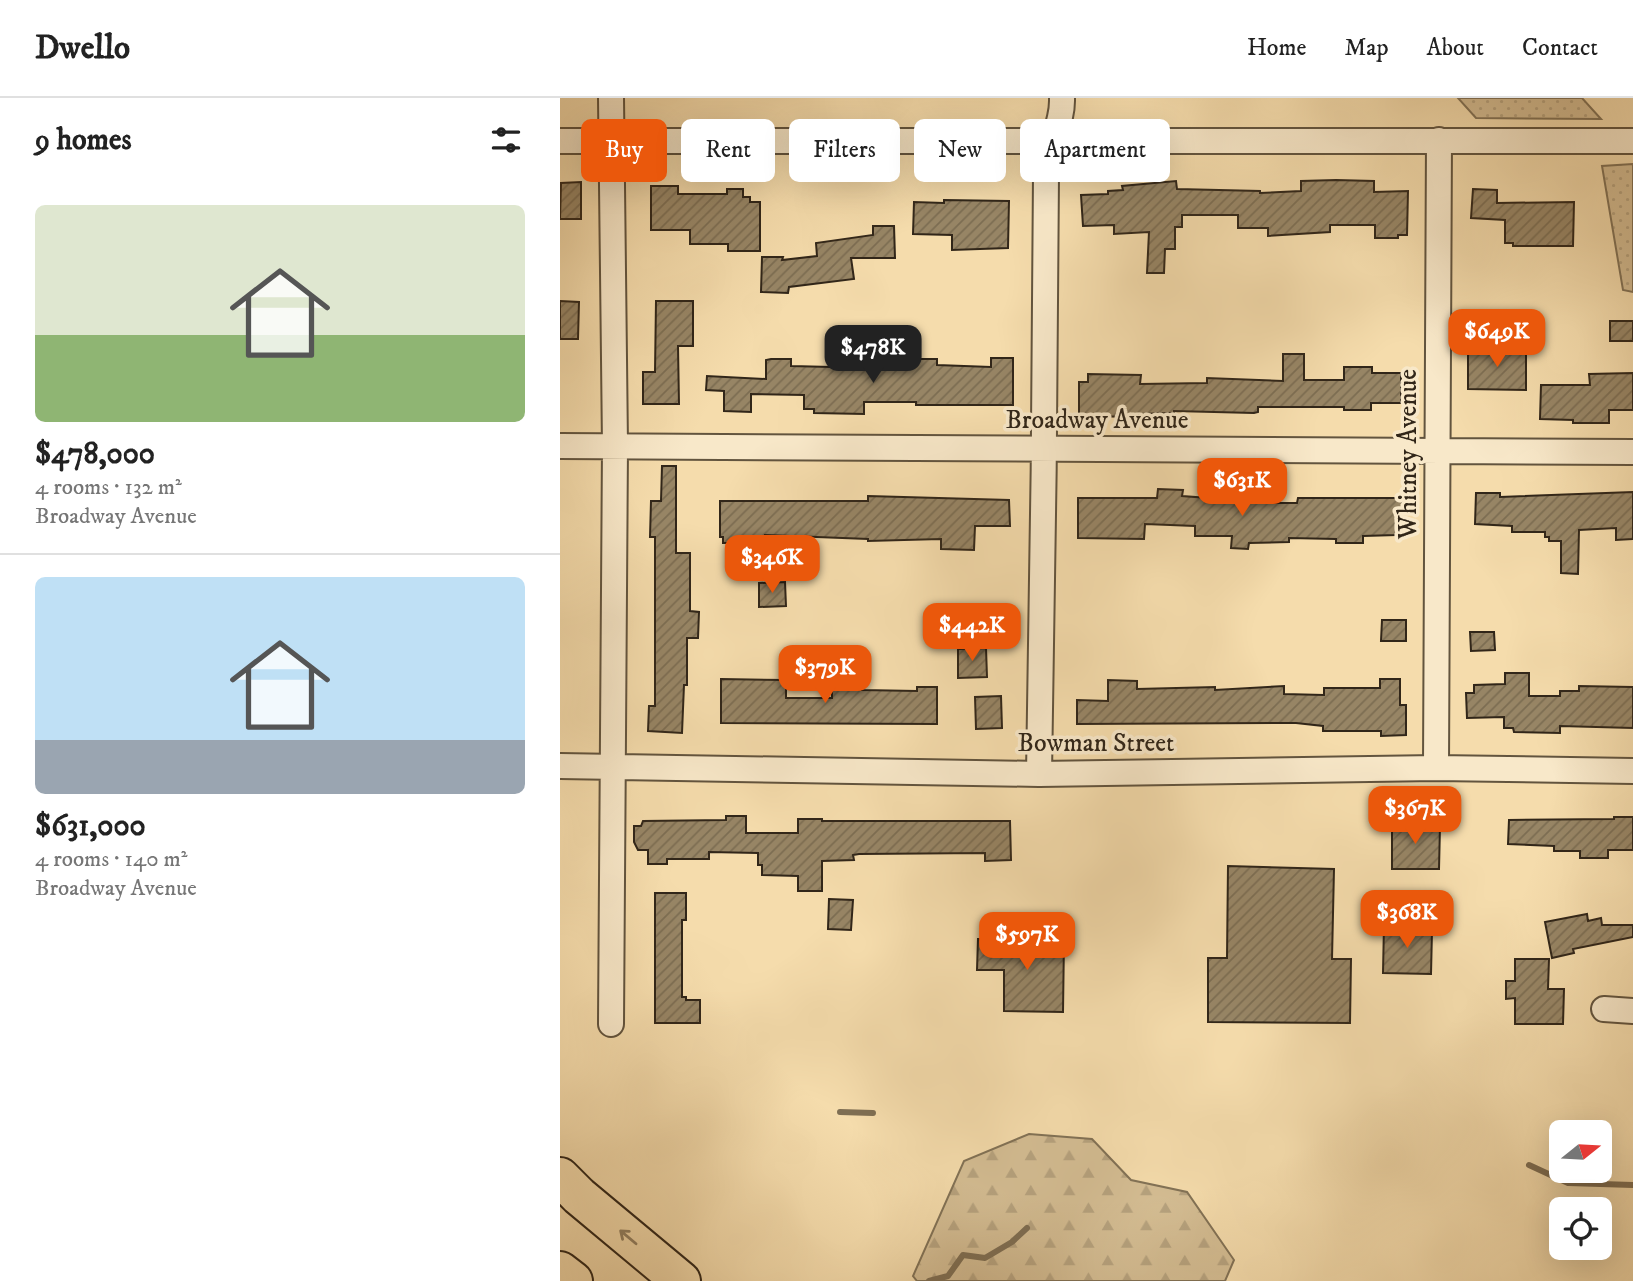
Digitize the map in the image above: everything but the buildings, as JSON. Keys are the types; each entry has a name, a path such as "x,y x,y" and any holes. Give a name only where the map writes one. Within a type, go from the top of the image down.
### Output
{"highway":[{"path":"560,1177 681,1281"},
{"path":"560,1271 573,1281"}],"street":[{"path":"611,98 612,119"},
{"path":"1060,119 1062,98"},
{"path":"667,140 1020,140"},
{"path":"1170,140 1633,141"},
{"name":"Whitney Avenue","path":"1436,768 1439,140"},
{"path":"560,141 581,141"},
{"path":"611,1024 615,446 613,182"},
{"path":"1039,774 1045,450 1046,182"},
{"name":"Broadway Avenue","path":"560,446 1633,452"},
{"name":"Bowman Street","path":"560,766 1039,774 1436,768 1633,771"},
{"path":"1604,1009 1633,1010"}],"green space":[{"path":"1458,98 1582,98 1601,119 1476,118"},
{"path":"1633,164 1633,292 1623,290 1602,166"},
{"path":"1029,1134 1092,1139 1131,1180 1187,1192 1234,1260 1225,1281 917,1281 913,1276 964,1161"}],"waterway":[{"path":"840,1112 873,1113"},
{"path":"1529,1165 1568,1183 1633,1185"},
{"path":"929,1281 948,1276 963,1255 985,1258 1012,1242 1027,1228"}]}
